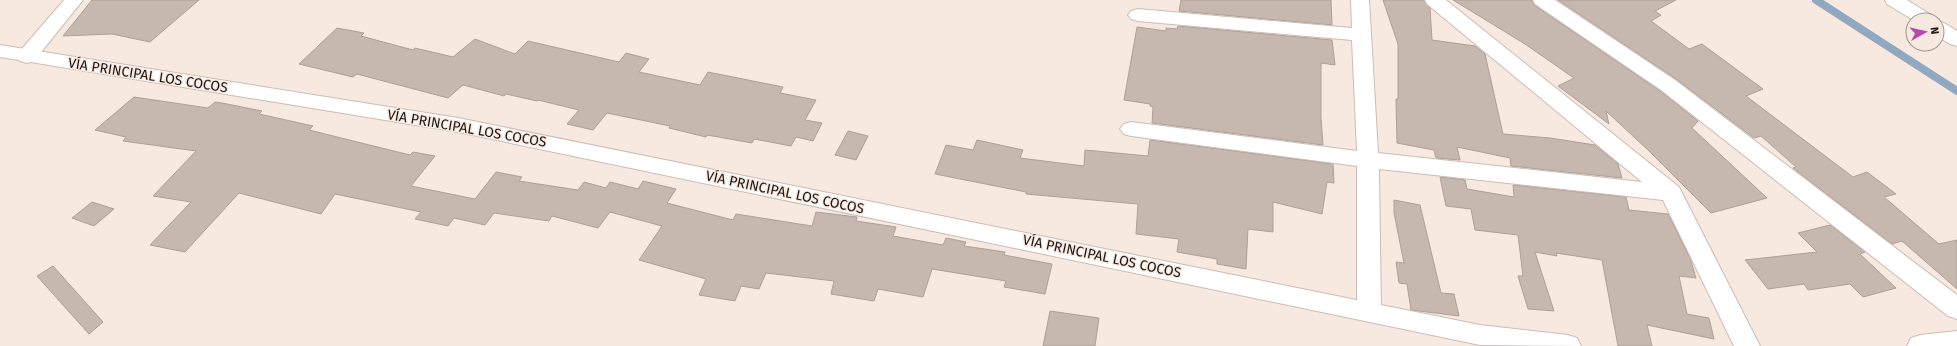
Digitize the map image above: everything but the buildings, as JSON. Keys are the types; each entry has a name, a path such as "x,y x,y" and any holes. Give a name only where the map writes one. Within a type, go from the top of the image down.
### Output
{"street":[{"path":"27,56 74,0"},
{"path":"1360,0 1368,160 1369,311"},
{"path":"1434,0 1671,193 1748,346"},
{"path":"1542,0 1668,85 1957,310"},
{"path":"1894,0 1913,12"},
{"path":"1138,15 1361,35"},
{"path":"1945,32 1957,40"},
{"name":"VÍA PRINCIPAL LOS COCOS","path":"0,51 458,125 1480,335 1568,346"},
{"path":"1131,129 1368,160 1671,193"},
{"path":"1920,346 1957,342"}],"waterway":[{"path":"1816,0 1957,91"}]}
